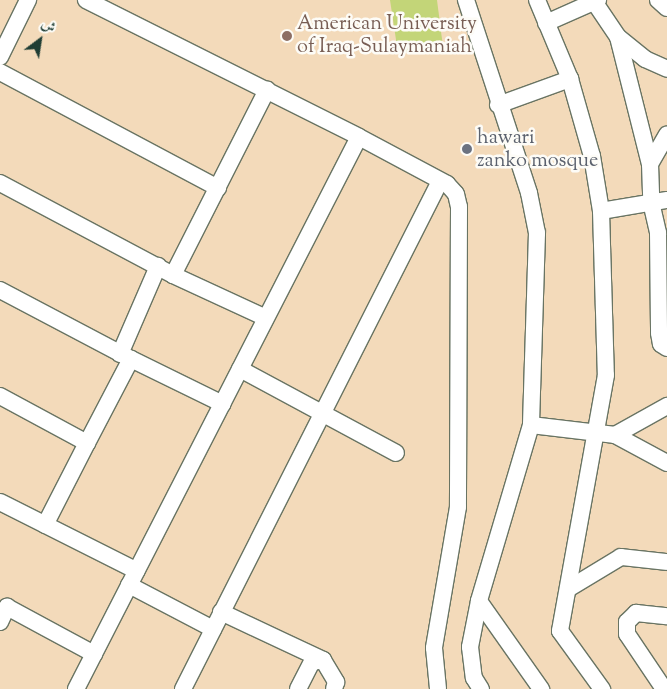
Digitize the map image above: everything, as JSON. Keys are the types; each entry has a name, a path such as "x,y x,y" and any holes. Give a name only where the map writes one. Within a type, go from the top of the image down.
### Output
{"street":[{"path":"0,57 28,0"},
{"path":"86,0 359,137 440,180 456,194 460,207 456,527 434,648 438,689"},
{"path":"466,0 498,105 529,193 537,233 530,425 479,601 470,648 474,678 481,689"},
{"path":"537,0 570,79 592,156 601,211 606,375 560,632 602,689"},
{"path":"658,0 667,8"},
{"path":"546,23 595,1 618,37 645,59 667,69"},
{"path":"618,37 659,201 663,237 659,334 661,344 667,348"},
{"path":"0,72 218,188"},
{"path":"498,105 570,79"},
{"path":"173,275 267,90"},
{"path":"650,164 667,135"},
{"path":"76,689 359,137"},
{"path":"182,689 440,180"},
{"path":"0,183 173,275 266,318"},
{"path":"601,211 659,201"},
{"path":"45,525 87,443 125,356 158,266"},
{"path":"0,290 125,356 223,404"},
{"path":"240,369 324,412 396,453"},
{"path":"0,396 87,443"},
{"path":"615,435 667,406"},
{"path":"530,425 615,435 667,463"},
{"path":"0,502 45,525 213,629"},
{"path":"568,589 621,556 667,562"},
{"path":"479,601 541,689"},
{"path":"2,611 94,654"},
{"path":"221,612 323,660 336,682 334,689"},
{"path":"664,689 626,634 628,622 636,613 667,616"},
{"path":"298,689 312,662 323,660"}],"green space":[{"path":"390,0 437,0 443,47 398,53"}],"place":[{"name":"American University of Iraq-Sulaymaniah","path":"287,36"},
{"name":"hawari zanko mosque","path":"467,149"}]}
